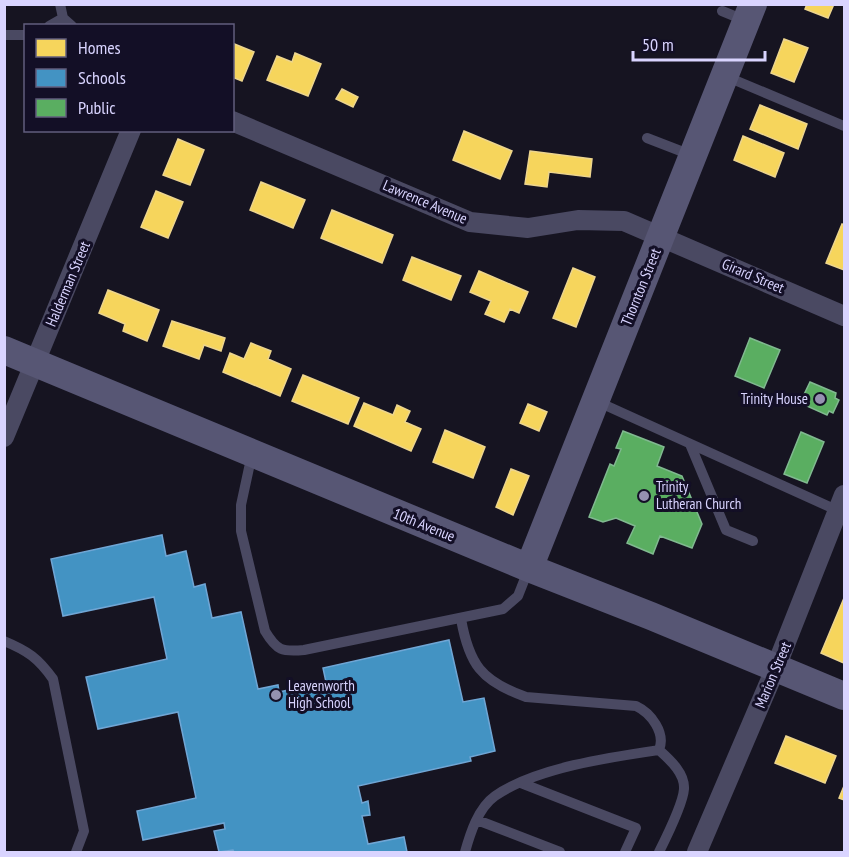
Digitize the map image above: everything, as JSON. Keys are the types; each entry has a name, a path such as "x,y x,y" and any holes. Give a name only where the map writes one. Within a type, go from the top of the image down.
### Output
{"street":[{"name":"Thornton Street","path":"529,568 724,75 740,12"},
{"name":"Lawrence Avenue","path":"234,122 470,222 528,228 578,220 624,221 661,237"},
{"name":"Halderman Street","path":"4,437 130,132"},
{"name":"Girard Street","path":"661,237 844,316"},
{"name":"10th Avenue","path":"4,350 844,696"},
{"name":"Marion Street","path":"697,852 842,507"}],"lane":[{"path":"60,4 67,22"},
{"path":"4,35 24,34"},
{"path":"724,75 844,126"},
{"path":"647,138 693,156"},
{"path":"596,401 690,444 842,507"},
{"path":"690,444 726,531 753,541"},
{"path":"252,454 241,506 241,531 265,631 274,645 286,651 304,650 503,609 518,596 529,568"},
{"path":"461,619 471,659 500,686 526,697 636,706 644,710 657,725 661,744 659,750"},
{"path":"4,641 29,652 42,663 53,679 84,831 76,852"},
{"path":"465,852 477,820 494,797 521,783 566,768 608,758 659,750"},
{"path":"659,750 672,762 681,776 684,789 659,852"},
{"path":"521,783 636,828 625,852"},
{"path":"477,820 560,852"}],"building: Homes":[{"path":"807,4 834,4 828,18 805,9"},
{"path":"784,39 808,48 794,82 771,73"},
{"path":"234,44 254,52 242,81 234,78"},
{"path":"295,53 321,64 308,96 267,80 277,56 292,62"},
{"path":"342,89 358,97 353,107 336,99"},
{"path":"760,105 807,124 798,149 750,129"},
{"path":"464,131 512,151 500,179 453,160"},
{"path":"743,136 784,153 775,177 734,160"},
{"path":"178,139 204,150 190,185 163,175"},
{"path":"530,151 592,159 590,177 549,172 547,187 525,184"},
{"path":"261,182 305,200 293,228 250,210"},
{"path":"156,191 183,202 168,238 141,227"},
{"path":"332,210 393,235 382,263 321,238"},
{"path":"842,224 844,225 844,270 826,263"},
{"path":"412,257 461,276 451,300 403,280"},
{"path":"573,268 595,277 576,327 553,318"},
{"path":"479,271 528,292 519,313 510,309 504,322 485,314 491,301 470,292"},
{"path":"108,290 159,310 147,341 123,331 125,324 99,313"},
{"path":"172,321 225,338 221,351 204,345 199,359 163,346"},
{"path":"251,343 271,351 268,359 291,369 280,396 223,372 230,353 244,359"},
{"path":"303,375 359,398 348,424 292,401"},
{"path":"364,403 393,415 397,405 410,411 405,422 421,429 411,451 354,426"},
{"path":"528,404 547,412 539,431 520,423"},
{"path":"445,430 485,447 473,478 433,462"},
{"path":"511,469 529,476 513,515 496,507"},
{"path":"844,598 844,663 821,653"},
{"path":"786,736 836,756 825,783 775,763"},
{"path":"844,786 844,800 839,798"}],"building: Schools":[{"name":"Leavenworth High School","path":"162,535 166,556 186,551 194,587 205,584 212,618 241,612 258,689 278,685 279,692 326,682 323,668 449,640 463,702 484,698 495,751 470,757 471,761 358,786 362,803 368,801 370,815 362,816 368,844 404,837 407,852 234,852 233,850 219,852 214,831 225,829 224,823 143,840 137,811 196,798 178,712 98,729 86,677 167,659 154,597 63,616 51,559"}],"building: Public":[{"path":"750,338 780,350 764,388 735,376"},
{"name":"Trinity House","path":"810,382 836,393 835,398 839,400 833,413 829,411 827,415 800,403"},
{"name":"Trinity Lutheran Church","path":"623,431 664,447 657,466 682,476 702,524 692,548 660,536 653,554 627,543 635,526 616,518 603,522 589,517 610,464 614,466 621,449 616,448"},
{"path":"801,432 824,442 807,483 784,474"}],"place":[{"name":"Trinity House","path":"820,399"},
{"name":"Trinity Lutheran Church","path":"644,496"},
{"name":"Leavenworth High School","path":"276,695"}]}
